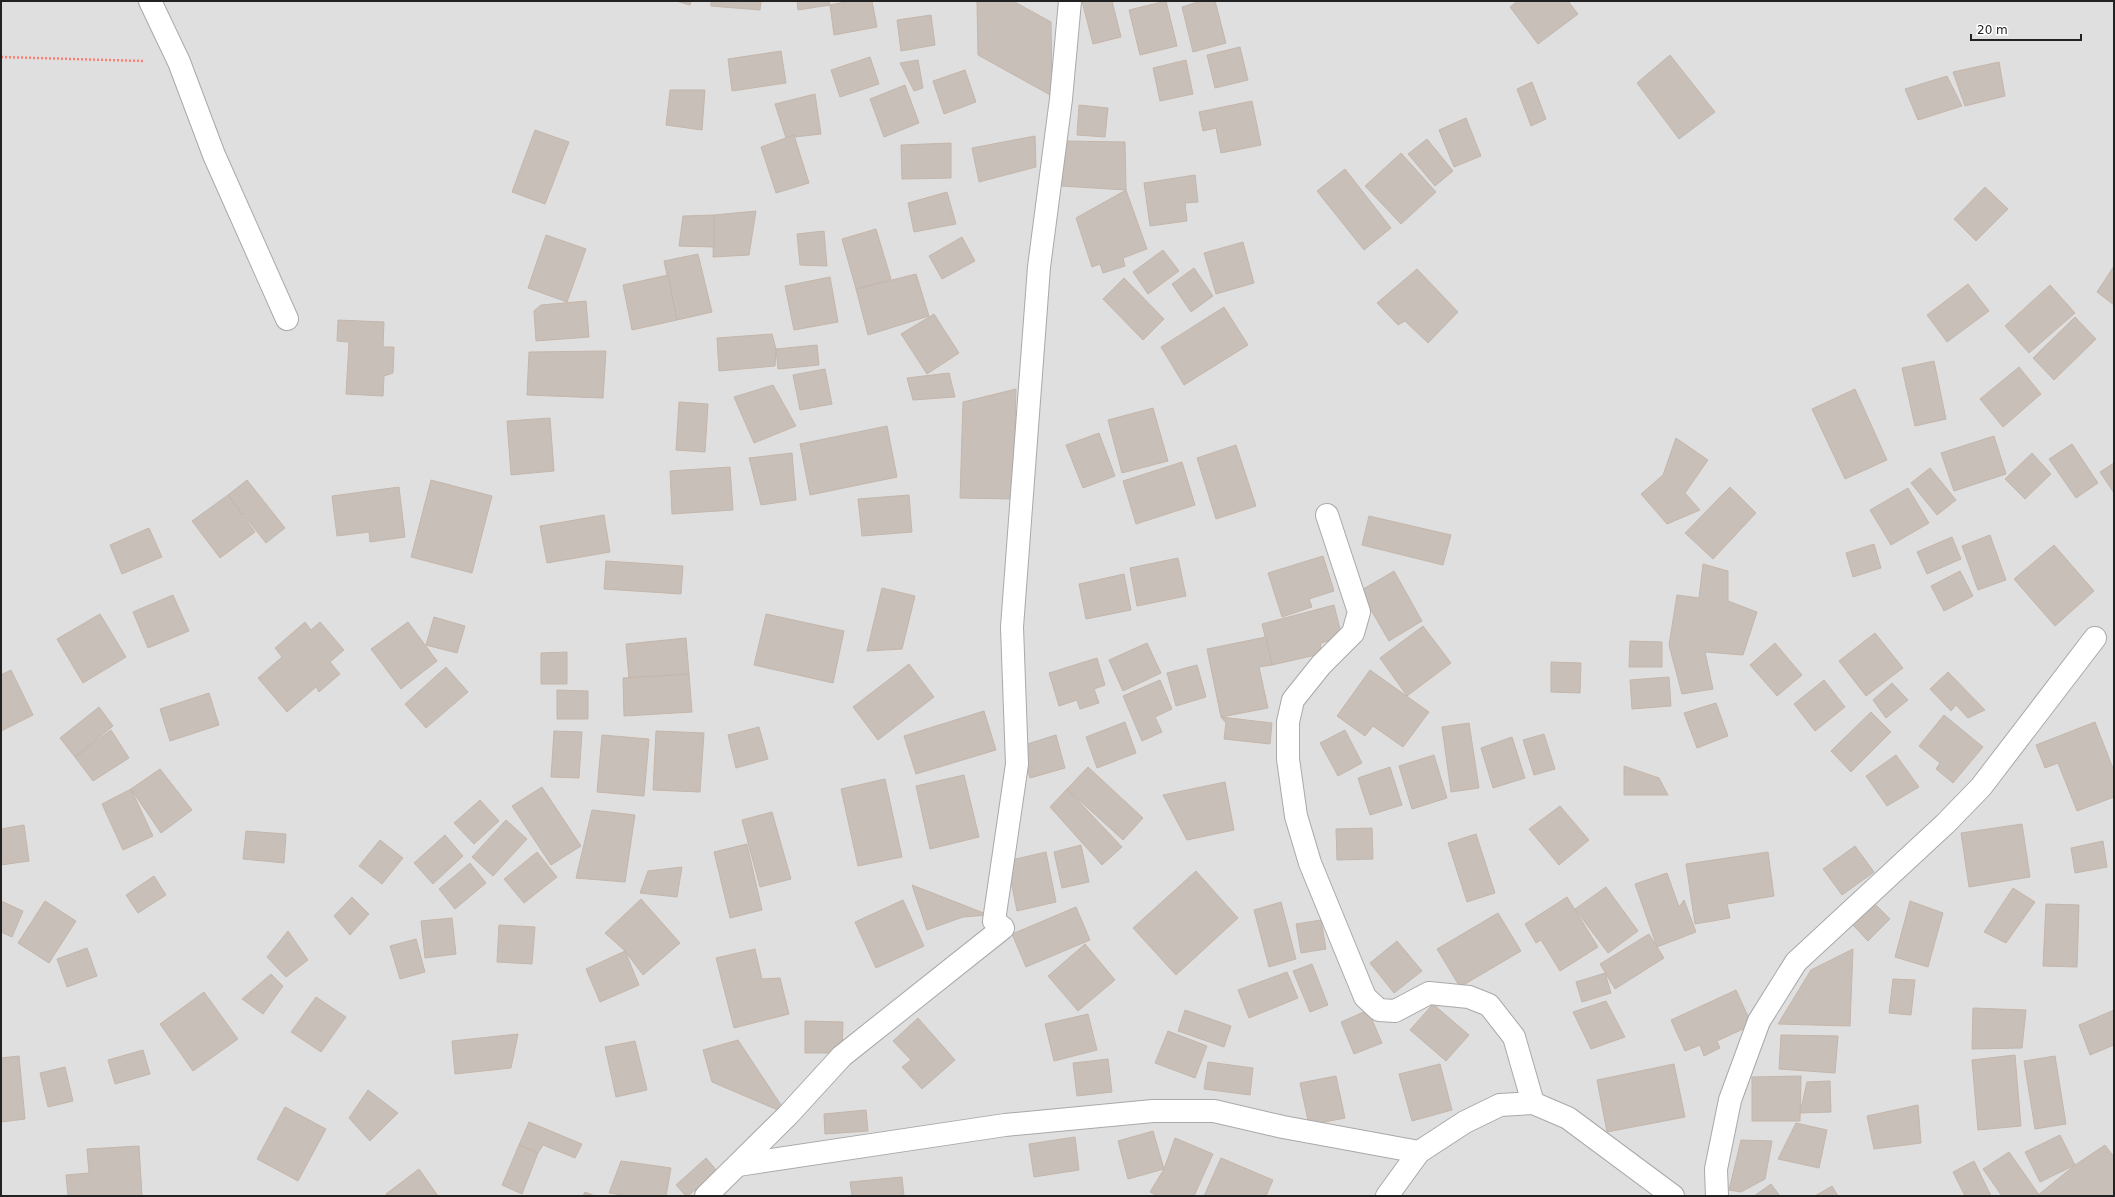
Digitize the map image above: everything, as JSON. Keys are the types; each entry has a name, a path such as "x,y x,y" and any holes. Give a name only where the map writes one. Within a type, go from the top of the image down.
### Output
{"street":[{"path":"150,1 178,62 214,155 287,320"},
{"path":"706,1196 788,1115 842,1056 1003,928 994,921 1017,764 1012,619 1040,267 1061,99 1070,1"},
{"path":"1326,516 1359,612 1353,633 1321,665 1293,700 1288,722 1288,759 1296,816 1310,863 1365,997 1379,1010 1395,1011 1429,993 1469,997 1489,1005 1514,1037 1533,1103"},
{"path":"1718,1196 1716,1169 1730,1100 1759,1021 1796,962 1945,824 1981,787 2094,638"},
{"path":"1387,1196 1419,1152 1465,1122 1500,1105 1533,1103 1568,1118 1673,1196"},
{"path":"738,1165 1005,1125 1153,1112 1214,1111 1283,1127 1419,1152"}],"path":[{"path":"1,57 178,62"}],"shaded area":[{"path":"1,1 2114,1 2114,1196 1,1196"}],"building":[{"path":"676,1 691,1 690,5"},
{"path":"711,1 761,1 760,10 711,6"},
{"path":"797,1 829,1 830,5 798,10"},
{"path":"850,1 872,1 877,27 834,35 830,5"},
{"path":"977,1 1013,1 1051,22 1052,96 978,55"},
{"path":"1082,1 1112,1 1121,37 1093,44"},
{"path":"1166,1 1177,46 1140,55 1129,10"},
{"path":"1201,1 1215,1 1226,43 1193,52 1182,7"},
{"path":"1518,1 1568,1 1578,14 1538,44 1510,7"},
{"path":"931,15 935,45 901,51 897,20"},
{"path":"1240,47 1248,80 1215,88 1207,55"},
{"path":"781,51 786,83 732,91 728,59"},
{"path":"1670,55 1715,112 1679,139 1637,83"},
{"path":"870,57 879,84 840,97 831,70"},
{"path":"918,60 923,88 914,91 900,63"},
{"path":"1186,60 1193,94 1160,101 1153,68"},
{"path":"1999,62 2005,96 1965,106 1953,72"},
{"path":"965,70 976,102 944,114 933,81"},
{"path":"1947,76 1962,106 1918,120 1905,89"},
{"path":"1532,82 1546,119 1531,126 1517,89"},
{"path":"905,85 919,123 884,137 870,99"},
{"path":"670,90 705,90 702,130 666,125"},
{"path":"815,94 821,134 786,138 775,104"},
{"path":"1252,101 1261,145 1221,153 1216,128 1203,131 1199,112"},
{"path":"1079,105 1108,108 1105,137 1077,135"},
{"path":"1466,118 1481,156 1454,167 1439,130"},
{"path":"535,130 569,142 545,204 512,192"},
{"path":"794,135 809,183 776,193 761,147"},
{"path":"1035,136 1036,167 979,182 972,148"},
{"path":"1427,139 1453,171 1435,186 1408,154"},
{"path":"1065,141 1125,142 1126,190 1061,186"},
{"path":"951,143 951,178 902,179 901,145"},
{"path":"1401,153 1436,192 1401,224 1365,186"},
{"path":"1345,169 1391,228 1364,250 1317,191"},
{"path":"1195,175 1198,202 1185,203 1187,221 1150,226 1144,183"},
{"path":"1985,187 2008,209 1976,241 1954,219"},
{"path":"1126,190 1147,249 1123,258 1125,266 1103,273 1100,264 1092,267 1076,218"},
{"path":"947,192 956,224 914,232 908,203"},
{"path":"756,211 749,255 713,257 714,215"},
{"path":"714,215 714,247 679,246 683,216"},
{"path":"876,229 891,279 856,289 842,239"},
{"path":"824,231 827,266 800,265 797,234"},
{"path":"546,235 586,249 567,302 528,288"},
{"path":"962,237 975,261 942,279 929,256"},
{"path":"1243,242 1254,283 1216,294 1204,253"},
{"path":"1163,250 1179,271 1148,294 1133,272"},
{"path":"698,254 712,312 677,320 664,261"},
{"path":"2114,266 2114,305 2097,292"},
{"path":"1194,268 1213,296 1191,312 1172,284"},
{"path":"1417,269 1458,312 1428,343 1405,321 1398,325 1377,303"},
{"path":"916,274 929,316 868,335 856,289"},
{"path":"668,275 677,320 632,330 623,285"},
{"path":"830,277 838,322 794,330 785,286"},
{"path":"1124,278 1164,319 1143,340 1103,299"},
{"path":"1968,284 1989,311 1947,342 1927,315"},
{"path":"2050,285 2075,313 2029,353 2005,326"},
{"path":"586,301 589,337 536,341 534,311 541,305"},
{"path":"1224,307 1248,345 1184,385 1161,347"},
{"path":"934,314 959,353 927,374 901,334"},
{"path":"2075,317 2096,339 2054,380 2033,358"},
{"path":"338,320 384,322 383,347 394,347 393,373 384,376 383,396 346,394 349,342 337,341"},
{"path":"772,334 776,349 775,366 719,371 717,338"},
{"path":"817,345 819,365 778,369 776,349"},
{"path":"606,351 603,398 527,395 529,352"},
{"path":"1934,361 1946,419 1915,426 1902,368"},
{"path":"2019,367 2041,394 2003,427 1980,399"},
{"path":"825,369 832,404 800,410 793,375"},
{"path":"949,373 955,397 913,400 907,378"},
{"path":"773,385 796,426 754,443 734,397"},
{"path":"1016,389 1013,499 960,498 963,402"},
{"path":"1855,389 1887,460 1845,479 1812,409"},
{"path":"679,402 708,404 705,452 676,450"},
{"path":"1153,408 1168,461 1122,473 1108,420"},
{"path":"550,418 554,471 511,475 507,421"},
{"path":"887,426 897,477 810,495 800,444"},
{"path":"1099,433 1115,476 1083,488 1066,445"},
{"path":"1994,436 2006,474 1954,491 1941,453"},
{"path":"1676,438 1708,460 1685,493 1700,510 1667,524 1641,494 1663,475"},
{"path":"2072,444 2098,483 2076,498 2049,459"},
{"path":"1236,445 1256,506 1216,519 1197,458"},
{"path":"792,453 796,500 761,505 749,458"},
{"path":"2032,453 2051,474 2025,499 2005,479"},
{"path":"1182,462 1195,505 1136,524 1123,481"},
{"path":"2114,463 2114,493 2100,472"},
{"path":"730,467 733,510 672,514 670,471"},
{"path":"1930,468 1956,500 1937,515 1911,483"},
{"path":"247,480 285,528 266,543 228,495"},
{"path":"431,480 492,496 472,573 411,557"},
{"path":"399,487 405,537 370,542 369,532 337,536 332,496"},
{"path":"1730,487 1756,513 1713,559 1685,533"},
{"path":"1908,488 1929,523 1891,545 1870,510"},
{"path":"228,495 255,532 220,558 192,521"},
{"path":"909,495 912,532 862,536 858,499"},
{"path":"604,515 610,552 547,563 540,526"},
{"path":"1369,516 1451,535 1443,565 1362,545"},
{"path":"149,528 162,557 122,574 110,545"},
{"path":"1990,535 2006,580 1978,590 1962,546"},
{"path":"1952,537 1961,559 1927,574 1917,552"},
{"path":"1874,544 1881,568 1853,577 1846,553"},
{"path":"2054,545 2094,591 2055,626 2014,579"},
{"path":"1323,556 1334,591 1309,599 1312,607 1282,617 1268,573"},
{"path":"1178,558 1186,596 1137,606 1130,568"},
{"path":"606,561 683,566 681,594 604,589"},
{"path":"1703,564 1728,571 1728,601 1757,612 1743,655 1705,652 1713,689 1682,694 1669,645 1677,595 1699,598"},
{"path":"1394,571 1422,621 1389,641 1360,591"},
{"path":"1960,571 1973,596 1944,611 1931,586"},
{"path":"1124,574 1131,610 1086,619 1079,584"},
{"path":"882,588 915,596 902,649 867,651"},
{"path":"173,595 189,631 148,648 133,612"},
{"path":"1334,605 1342,637 1321,643 1320,654 1272,665 1262,624"},
{"path":"100,614 126,657 83,683 57,639"},
{"path":"766,614 844,631 833,683 754,665"},
{"path":"434,617 465,626 457,653 426,645"},
{"path":"305,622 311,630 320,622 344,650 330,662 340,674 319,692 316,687 287,712 258,678 282,657 275,648"},
{"path":"408,622 437,661 401,689 371,649"},
{"path":"1423,626 1451,663 1407,696 1380,658"},
{"path":"1875,633 1903,668 1866,696 1839,661"},
{"path":"1266,637 1272,665 1259,667 1268,708 1221,717 1207,649"},
{"path":"686,638 689,674 629,679 626,644"},
{"path":"1630,641 1662,642 1662,667 1629,667"},
{"path":"1147,643 1161,673 1123,691 1109,660"},
{"path":"1775,643 1802,675 1777,696 1750,665"},
{"path":"567,652 567,684 541,684 541,653"},
{"path":"1097,658 1105,685 1094,689 1099,703 1080,709 1077,700 1059,706 1049,673"},
{"path":"1551,662 1581,663 1580,693 1551,692"},
{"path":"909,664 934,697 878,740 853,707"},
{"path":"1197,665 1206,697 1176,706 1167,673"},
{"path":"446,667 468,692 426,728 405,704"},
{"path":"11,670 33,715 1,731 1,675"},
{"path":"1370,670 1429,712 1403,747 1373,726 1365,736 1337,716"},
{"path":"1948,672 1985,710 1968,718 1956,705 1951,711 1930,689"},
{"path":"689,674 692,712 624,716 623,678"},
{"path":"1669,677 1671,706 1632,709 1630,680"},
{"path":"1160,680 1172,709 1155,717 1162,732 1142,741 1123,696"},
{"path":"1824,680 1845,707 1815,731 1794,704"},
{"path":"1892,683 1908,700 1886,718 1873,700"},
{"path":"557,690 588,691 588,719 557,719"},
{"path":"209,693 219,725 170,741 160,709"},
{"path":"1716,703 1728,736 1697,748 1684,713"},
{"path":"99,707 113,726 75,757 60,738"},
{"path":"984,711 996,750 916,774 904,736"},
{"path":"1871,712 1891,732 1851,772 1831,751"},
{"path":"1944,715 1983,747 1953,783 1936,769 1940,763 1919,746"},
{"path":"1221,717 1272,723 1270,744 1224,739 1226,723"},
{"path":"1125,722 1136,753 1097,768 1086,737"},
{"path":"2095,722 2114,771 2114,797 2077,811 2058,763 2045,768 2036,745"},
{"path":"1469,723 1479,788 1451,792 1442,727"},
{"path":"759,727 768,759 736,768 728,735"},
{"path":"111,730 129,758 93,781 75,757"},
{"path":"1345,730 1362,763 1338,776 1320,743"},
{"path":"554,731 582,732 579,778 551,777"},
{"path":"656,731 704,733 700,792 653,790"},
{"path":"1544,734 1555,769 1534,775 1523,740"},
{"path":"602,735 649,739 644,796 597,792"},
{"path":"1056,735 1065,768 1030,778 1021,746"},
{"path":"1512,737 1525,778 1493,788 1481,748"},
{"path":"1434,755 1447,798 1412,809 1399,766"},
{"path":"1896,755 1919,787 1887,806 1866,776"},
{"path":"1624,766 1659,778 1668,795 1624,795"},
{"path":"1088,767 1143,818 1123,840 1067,789"},
{"path":"1390,767 1402,805 1370,815 1358,778"},
{"path":"160,769 192,810 161,833 131,789"},
{"path":"964,775 979,837 930,849 916,786"},
{"path":"885,779 902,857 858,866 841,789"},
{"path":"1225,782 1234,830 1187,840 1163,795"},
{"path":"542,787 581,846 551,865 512,806"},
{"path":"131,789 153,836 123,850 102,804"},
{"path":"1067,789 1122,847 1102,865 1050,807"},
{"path":"480,800 499,821 474,844 454,823"},
{"path":"1560,806 1589,840 1559,865 1529,829"},
{"path":"592,810 635,815 625,882 576,878"},
{"path":"772,812 791,879 760,887 742,820"},
{"path":"506,820 527,839 493,876 472,857"},
{"path":"2022,824 2030,877 1969,887 1961,833"},
{"path":"24,825 29,861 1,865 1,829"},
{"path":"1372,828 1373,859 1337,860 1336,829"},
{"path":"246,831 286,834 284,863 243,859"},
{"path":"1476,834 1495,893 1467,902 1448,843"},
{"path":"445,835 463,856 433,884 414,863"},
{"path":"380,840 403,858 382,884 359,866"},
{"path":"2103,841 2107,867 2075,873 2071,848"},
{"path":"747,844 762,910 730,918 714,852"},
{"path":"1081,845 1089,882 1062,888 1054,852"},
{"path":"1855,846 1874,872 1842,895 1823,869"},
{"path":"537,852 557,877 524,903 504,879"},
{"path":"1046,852 1056,902 1017,911 1007,861"},
{"path":"1768,852 1774,896 1727,904 1730,918 1695,924 1686,864"},
{"path":"470,863 486,883 455,909 439,889"},
{"path":"682,867 677,897 640,893 648,871"},
{"path":"1196,871 1238,918 1176,975 1133,928"},
{"path":"1667,873 1679,907 1684,900 1696,932 1657,947 1635,884"},
{"path":"154,876 166,895 138,913 126,895"},
{"path":"912,885 989,915 963,917 927,930"},
{"path":"1606,887 1638,931 1608,953 1575,909"},
{"path":"2013,888 2035,902 2006,943 1984,932"},
{"path":"352,897 369,914 350,935 334,916"},
{"path":"1567,897 1598,947 1560,971 1541,940 1536,943 1525,924"},
{"path":"641,899 680,943 643,975 625,951 605,933"},
{"path":"903,900 924,946 876,968 855,922"},
{"path":"1,901 23,911 12,937 1,932"},
{"path":"45,901 76,921 49,963 18,943"},
{"path":"1910,901 1943,913 1928,967 1895,957"},
{"path":"1281,902 1296,959 1269,967 1254,910"},
{"path":"1873,902 1890,919 1868,941 1851,923"},
{"path":"2046,904 2079,905 2077,967 2043,966"},
{"path":"1076,907 1090,940 1026,967 1012,934"},
{"path":"1498,913 1521,951 1460,987 1437,949"},
{"path":"452,918 456,954 425,958 421,921"},
{"path":"1321,920 1326,949 1301,953 1296,924"},
{"path":"499,925 535,927 532,964 497,962"},
{"path":"288,931 308,960 286,977 267,957"},
{"path":"1649,934 1664,958 1615,989 1600,964"},
{"path":"416,939 425,972 400,979 390,946"},
{"path":"1397,941 1422,971 1394,993 1370,963"},
{"path":"1085,944 1115,980 1078,1011 1048,976"},
{"path":"87,948 97,976 67,987 57,959"},
{"path":"755,949 762,979 780,978 789,1014 734,1028 716,958"},
{"path":"1853,949 1850,1026 1778,1024 1811,970"},
{"path":"625,951 639,985 600,1002 586,969"},
{"path":"1312,964 1328,1005 1310,1012 1293,971"},
{"path":"1287,972 1298,998 1249,1018 1238,990"},
{"path":"1605,973 1611,993 1582,1002 1576,982"},
{"path":"271,974 283,986 263,1014 242,999"},
{"path":"1893,979 1915,980 1911,1015 1889,1013"},
{"path":"1736,990 1752,1025 1717,1041 1720,1048 1704,1056 1700,1045 1685,1051 1671,1020"},
{"path":"204,992 238,1039 193,1071 160,1024"},
{"path":"316,997 346,1017 321,1052 291,1032"},
{"path":"1606,1001 1625,1037 1591,1049 1573,1012"},
{"path":"1433,1004 1469,1035 1446,1061 1410,1030"},
{"path":"1973,1008 2026,1010 2022,1048 1972,1049"},
{"path":"1185,1010 1231,1026 1224,1047 1178,1031"},
{"path":"1368,1010 1382,1043 1354,1054 1341,1022"},
{"path":"2114,1010 2114,1045 2090,1055 2079,1025"},
{"path":"1088,1014 1097,1050 1054,1061 1045,1024"},
{"path":"918,1018 955,1060 922,1089 902,1067 911,1060 893,1041"},
{"path":"805,1021 843,1022 842,1053 805,1053"},
{"path":"1168,1031 1207,1046 1195,1078 1155,1063"},
{"path":"518,1034 511,1068 455,1074 452,1041"},
{"path":"1781,1035 1838,1036 1835,1073 1779,1069"},
{"path":"738,1040 787,1114 712,1082 703,1050"},
{"path":"635,1041 647,1090 616,1097 605,1047"},
{"path":"143,1050 150,1074 115,1084 108,1060"},
{"path":"2015,1055 2021,1126 1978,1130 1972,1060"},
{"path":"19,1056 25,1119 1,1122 1,1058"},
{"path":"2055,1056 2066,1124 2035,1129 2024,1061"},
{"path":"1108,1059 1112,1092 1077,1096 1073,1063"},
{"path":"1208,1062 1253,1068 1250,1095 1204,1089"},
{"path":"1440,1064 1452,1110 1412,1121 1399,1074"},
{"path":"1674,1064 1685,1117 1607,1132 1597,1080"},
{"path":"65,1067 73,1101 48,1107 40,1073"},
{"path":"1336,1076 1345,1118 1309,1125 1300,1083"},
{"path":"1801,1076 1800,1121 1752,1121 1752,1077"},
{"path":"1830,1081 1831,1112 1800,1113 1807,1082"},
{"path":"368,1090 398,1113 370,1141 349,1118"},
{"path":"1918,1105 1921,1143 1874,1149 1867,1116"},
{"path":"285,1107 326,1129 298,1181 257,1159"},
{"path":"866,1110 868,1131 825,1134 824,1114"},
{"path":"529,1122 582,1144 575,1158 543,1145 538,1153 519,1145"},
{"path":"1796,1123 1827,1130 1819,1168 1778,1159"},
{"path":"1153,1131 1164,1169 1128,1179 1118,1141"},
{"path":"2060,1135 2075,1165 2040,1182 2025,1152"},
{"path":"1075,1137 1079,1170 1034,1177 1029,1144"},
{"path":"1175,1138 1213,1154 1194,1196 1158,1196 1150,1192 1164,1169"},
{"path":"1741,1140 1772,1141 1765,1179 1741,1192 1729,1190"},
{"path":"519,1145 538,1153 522,1194 502,1185"},
{"path":"2105,1145 2114,1157 2114,1196 2037,1196 2075,1165"},
{"path":"139,1146 142,1196 68,1196 66,1175 89,1173 87,1149"},
{"path":"2009,1152 2040,1196 2002,1196 1983,1169"},
{"path":"706,1158 717,1171 688,1196 686,1196 676,1185"},
{"path":"1221,1158 1273,1180 1266,1196 1204,1196"},
{"path":"621,1161 671,1168 666,1196 630,1196 609,1193"},
{"path":"1974,1161 1991,1196 1965,1196 1953,1172"},
{"path":"419,1169 438,1196 387,1196 386,1194"},
{"path":"902,1177 904,1196 852,1196 850,1182"},
{"path":"1771,1184 1780,1196 1754,1196"},
{"path":"1832,1186 1838,1196 1815,1196"},
{"path":"585,1192 595,1196 583,1196"}]}
